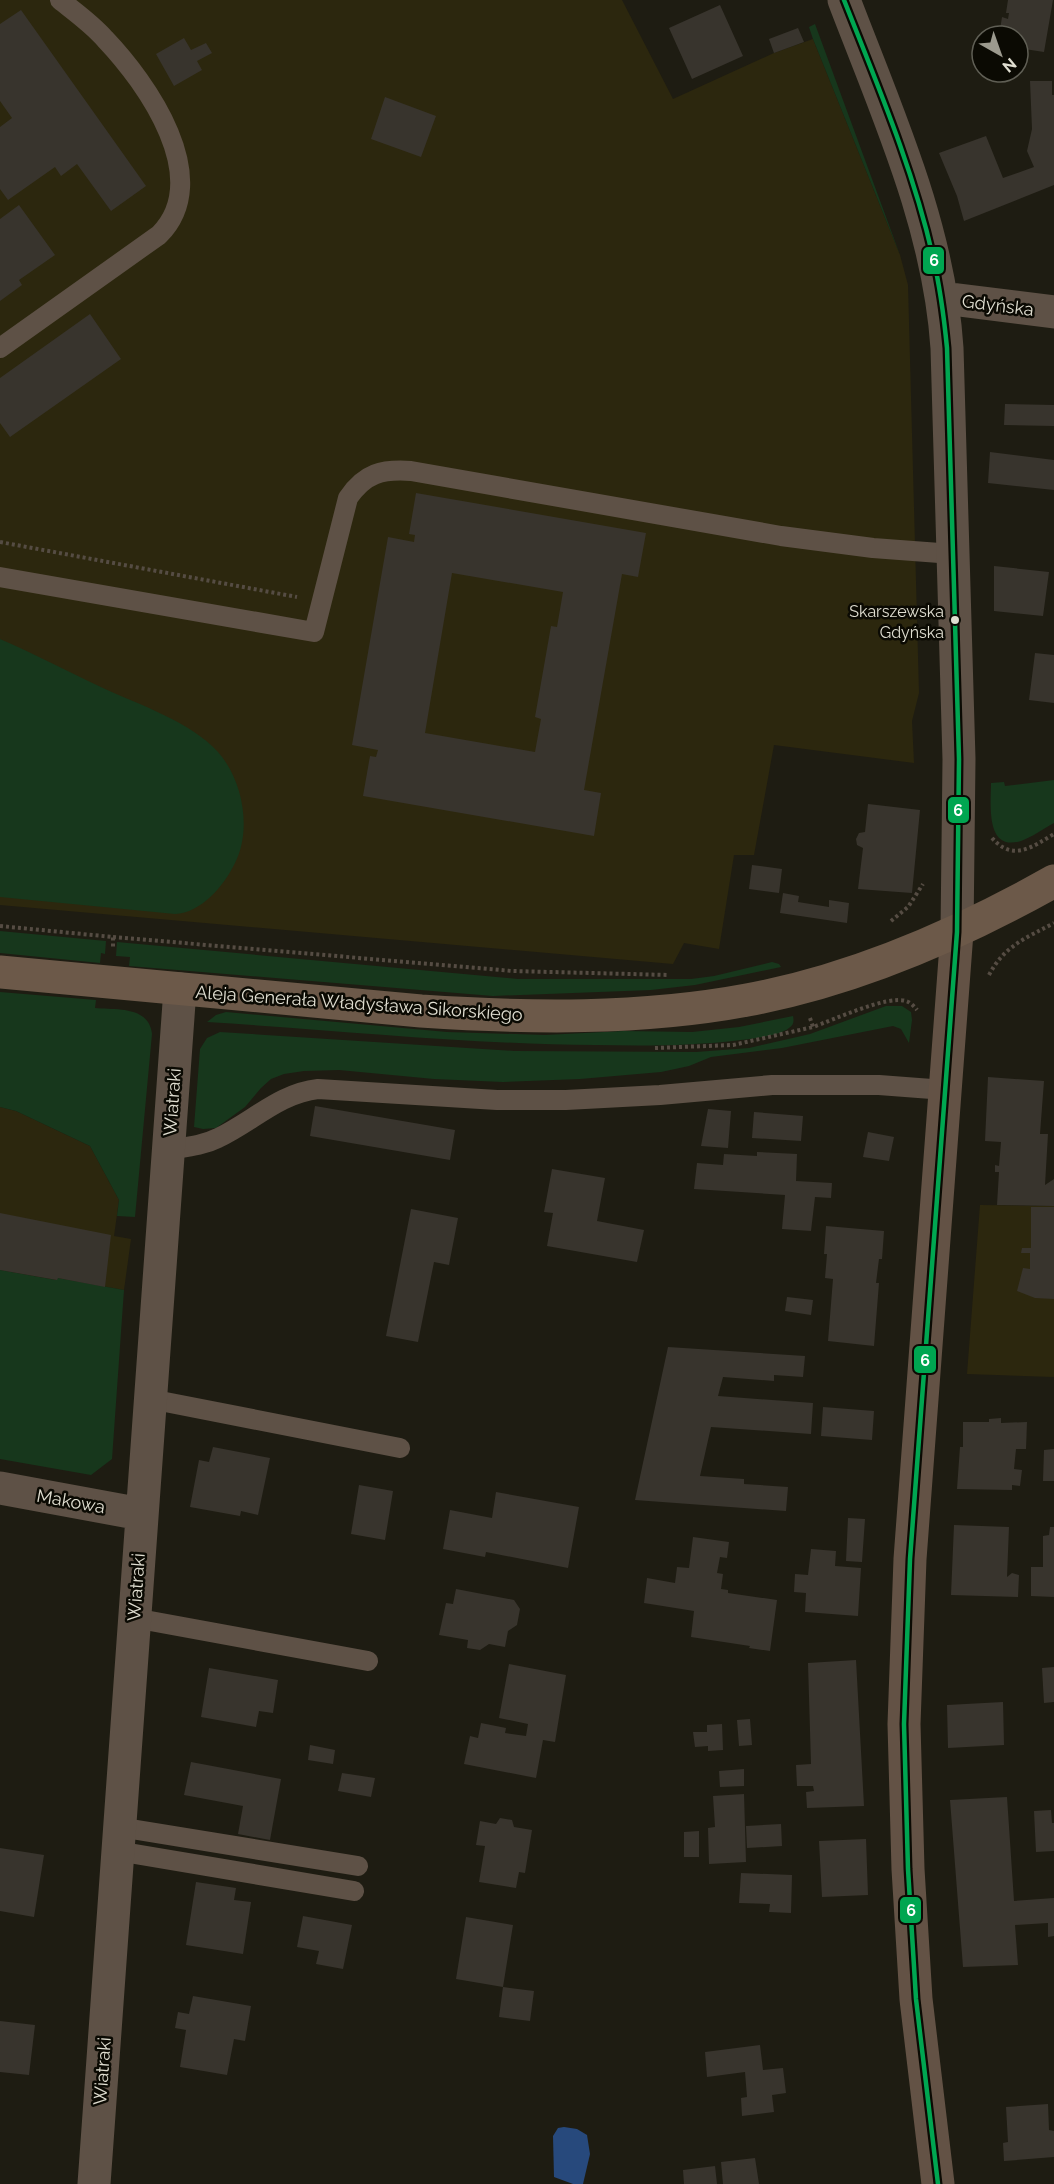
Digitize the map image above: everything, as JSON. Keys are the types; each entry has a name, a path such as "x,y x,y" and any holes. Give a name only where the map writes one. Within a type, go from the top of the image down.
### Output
{"main road":[{"name":"Aleja Generała Władysława Sikorskiego","path":"0,972 421,1011 490,1015 559,1016 701,1007 801,988 853,973 957,932 1054,881"}],"street":[{"path":"844,0 917,195 933,252 942,298 947,348 959,770 957,932 910,1559 904,1724 908,1869 916,1999 938,2184"},
{"name":"Gdyńska","path":"942,298 1054,312"},
{"name":"Wiatraki","path":"94,2184 180,989"},
{"name":"Makowa","path":"0,1488 141,1514"}],"lane":[{"path":"0,348 159,235 172,220 179,199 177,164 172,139 158,109 104,37 60,0"},
{"path":"0,577 314,632 348,498 367,477 395,470 781,536 873,548 953,554"},
{"path":"168,1150 199,1146 217,1139 287,1097 302,1091 318,1089 497,1100 566,1100 660,1095 772,1085 879,1085 945,1090"},
{"path":"150,1399 400,1448"},
{"path":"134,1618 368,1662"},
{"path":"118,1839 358,1866"},
{"path":"118,1839 354,1891"}],"path":[{"path":"0,542 322,602"},
{"path":"985,983 996,961 1012,945 1054,923"},
{"path":"113,937 512,971 680,974"},
{"path":"801,988 813,1027 880,1003 897,1000 907,1001 915,1006 920,1013 921,1028 950,1030"}],"shaded area":[{"path":"0,0 622,0 673,99 774,53 813,39 900,255 908,285 919,693 912,721 914,763 774,745 754,855 734,855 719,949 684,943 673,964 0,905"},
{"path":"0,1107 16,1111 90,1146 119,1200 114,1236 131,1239 124,1290 0,1270"},
{"path":"980,1205 1054,1206 1054,1377 967,1374"}],"green space":[{"path":"815,24 900,255 813,39 809,27"},
{"path":"0,639 180,723 207,741 227,763 239,791 244,821 243,836 235,863 225,881 211,897 194,909 175,914 0,897"},
{"path":"1054,780 1054,823 1021,841 1009,843 1001,840 992,824 991,783 1004,782 1005,786"},
{"path":"0,931 106,941 105,954 101,953 100,963 0,953"},
{"path":"117,942 518,979 691,979 772,962 781,967 695,985 651,990 493,996 129,966 130,957 116,956"},
{"path":"0,992 96,1000 95,1008 131,1011 145,1018 150,1025 152,1034 135,1217 117,1216 119,1200 90,1146 16,1111 0,1107"},
{"path":"886,1006 902,1006 911,1012 909,1043 901,1029 893,1026 782,1048 711,1057 689,1066 661,1072 580,1079 503,1082 434,1079 339,1070 304,1071 271,1079 245,1107 216,1128 194,1127 200,1049 207,1038 220,1032 514,1051 696,1052 749,1048 810,1034"},
{"path":"226,1012 447,1032 545,1035 624,1031 692,1032 739,1027 793,1016 793,1024 779,1033 723,1042 650,1045 547,1044 207,1022 216,1015"},
{"path":"0,1270 124,1290 112,1459 91,1475 0,1459"}],"water":[{"path":"558,2128 577,2129 587,2135 590,2154 583,2184 573,2184 554,2177 553,2136"}],"building":[{"path":"1008,0 1053,0 1044,52 1030,50 1030,24 1001,24 1002,17 1008,19 1009,13 1006,13"},
{"path":"720,5 743,56 692,79 669,28"},
{"path":"21,10 146,186 111,211 77,164 61,176 55,167 8,200 0,189 0,127 12,118 0,101 0,24"},
{"path":"798,28 804,42 774,53 769,39"},
{"path":"184,38 191,50 206,43 212,53 197,61 202,70 174,86 156,54"},
{"path":"1030,81 1052,81 1054,185 964,221 957,196 939,153 986,136 1003,178 1034,167 1027,151 1032,129"},
{"path":"385,97 436,116 421,157 371,139"},
{"path":"19,205 55,255 19,280 22,285 0,301 0,219"},
{"path":"90,314 121,359 10,437 0,423 0,378"},
{"path":"1005,404 1054,405 1054,426 1004,425"},
{"path":"990,452 1054,460 1054,490 988,483"},
{"path":"416,493 646,533 638,577 622,574 584,790 601,793 594,836 363,796 370,756 376,757 378,750 352,745 388,537 414,542 415,535 409,534","holes":["452,573 563,592 557,627 551,626 535,717 541,719 535,752 425,733"]},
{"path":"994,566 1049,572 1043,616 994,611"},
{"path":"1035,653 1054,655 1054,703 1029,700"},
{"path":"868,804 920,810 912,893 858,889 863,848 857,845 856,839 859,833 865,832"},
{"path":"752,865 782,869 779,893 749,889"},
{"path":"783,893 799,896 798,902 829,907 829,900 849,903 847,923 780,913"},
{"path":"988,1077 1044,1081 1040,1134 1048,1134 1045,1185 1054,1179 1054,1206 997,1205 999,1172 995,1172 995,1165 999,1166 1001,1142 985,1141"},
{"path":"315,1106 455,1130 450,1160 310,1136"},
{"path":"708,1109 731,1111 728,1148 701,1146"},
{"path":"754,1112 803,1116 801,1141 752,1138"},
{"path":"868,1132 894,1137 889,1161 863,1157"},
{"path":"757,1152 797,1154 796,1181 832,1183 831,1198 815,1197 811,1231 782,1229 785,1195 694,1189 697,1163 723,1165 724,1154 757,1156"},
{"path":"552,1169 605,1178 597,1221 644,1230 637,1262 547,1246 553,1213 544,1212"},
{"path":"1031,1207 1054,1207 1054,1299 1035,1298 1017,1291 1023,1268 1030,1269 1030,1253 1021,1253 1022,1248 1031,1248"},
{"path":"411,1209 458,1218 449,1265 434,1262 418,1342 386,1336"},
{"path":"0,1213 111,1235 105,1287 0,1270"},
{"path":"826,1226 884,1231 882,1259 879,1259 876,1283 879,1283 874,1346 828,1341 833,1279 825,1278"},
{"path":"787,1297 813,1300 811,1315 785,1311"},
{"path":"668,1347 805,1356 803,1377 774,1375 774,1381 723,1377 718,1396 813,1403 811,1434 711,1427 700,1476 744,1479 744,1484 788,1487 786,1511 635,1500"},
{"path":"823,1407 874,1411 872,1440 821,1436"},
{"path":"1001,1418 1001,1423 1027,1422 1026,1449 1016,1449 1014,1469 1022,1470 1020,1486 1012,1485 1012,1490 957,1489 960,1447 963,1447 963,1422 989,1422 989,1419"},
{"path":"213,1447 270,1458 258,1515 241,1511 240,1516 190,1507 199,1460 209,1462"},
{"path":"1054,1449 1054,1481 1043,1481 1044,1450"},
{"path":"359,1485 393,1491 385,1540 351,1534"},
{"path":"496,1492 579,1507 568,1568 486,1552 485,1557 443,1549 450,1510 492,1518"},
{"path":"848,1518 865,1519 862,1562 846,1561"},
{"path":"954,1525 1009,1527 1007,1577 1012,1573 1019,1575 1018,1597 951,1595"},
{"path":"1050,1527 1054,1527 1054,1597 1031,1596 1031,1567 1043,1567 1043,1536 1049,1535"},
{"path":"693,1537 729,1542 727,1558 720,1557 717,1573 723,1574 721,1589 728,1590 728,1593 777,1600 770,1651 691,1637 694,1611 644,1603 647,1578 675,1583 677,1567 689,1568"},
{"path":"811,1549 836,1551 835,1566 861,1568 858,1616 805,1612 806,1593 794,1592 795,1574 808,1575"},
{"path":"456,1589 514,1600 520,1609 517,1625 508,1631 505,1647 489,1644 480,1650 467,1648 468,1640 439,1635 446,1603 453,1604"},
{"path":"856,1660 864,1806 807,1808 806,1792 814,1791 813,1786 797,1786 796,1765 811,1764 808,1663"},
{"path":"509,1664 566,1675 555,1742 543,1740 536,1778 464,1764 470,1736 478,1738 481,1723 506,1728 505,1733 526,1736 528,1724 499,1718"},
{"path":"1054,1667 1054,1702 1044,1703 1042,1668"},
{"path":"209,1668 278,1680 273,1713 259,1711 256,1727 201,1717"},
{"path":"1003,1702 1004,1745 948,1748 947,1705"},
{"path":"750,1719 752,1745 739,1746 737,1720"},
{"path":"722,1724 723,1750 708,1751 708,1746 695,1747 693,1732 707,1732 707,1725"},
{"path":"310,1745 335,1750 333,1764 308,1760"},
{"path":"191,1762 281,1779 270,1840 238,1834 243,1806 184,1795"},
{"path":"744,1769 744,1786 720,1787 719,1771"},
{"path":"342,1773 375,1778 371,1797 338,1791"},
{"path":"744,1794 746,1862 709,1864 708,1828 715,1827 713,1796"},
{"path":"1007,1797 1014,1901 1054,1898 1054,1936 1048,1937 1048,1923 1015,1925 1018,1965 963,1967 950,1800"},
{"path":"1051,1810 1052,1823 1054,1823 1054,1851 1036,1852 1034,1811"},
{"path":"500,1818 512,1820 514,1827 532,1830 525,1873 519,1872 516,1888 479,1882 485,1846 476,1845 480,1821 496,1824"},
{"path":"781,1824 782,1846 747,1848 746,1826"},
{"path":"699,1831 699,1857 684,1857 684,1832"},
{"path":"866,1839 868,1895 822,1897 819,1841"},
{"path":"0,1848 44,1855 34,1917 0,1911"},
{"path":"741,1873 792,1875 791,1913 769,1912 770,1904 739,1903"},
{"path":"196,1882 236,1888 234,1900 251,1902 243,1954 186,1945"},
{"path":"303,1916 352,1925 343,1969 316,1964 319,1951 297,1947"},
{"path":"466,1917 513,1925 503,1987 456,1979"},
{"path":"503,1987 534,1991 530,2021 499,2017"},
{"path":"193,1996 251,2006 245,2041 234,2039 227,2075 180,2067 186,2030 175,2028 178,2012 189,2014"},
{"path":"0,2021 35,2025 29,2075 0,2072"},
{"path":"760,2045 763,2070 783,2068 786,2093 772,2095 774,2112 742,2116 741,2098 747,2097 745,2072 707,2077 705,2052"},
{"path":"1048,2104 1049,2130 1054,2131 1054,2157 1004,2161 1003,2143 1008,2142 1006,2107"},
{"path":"755,2158 759,2184 723,2184 721,2162"},
{"path":"715,2166 717,2184 684,2184 683,2170"}],"transit line":[{"name":"6","path":"844,0 893,127 925,224 942,302 947,348 959,759 957,932 910,1559 904,1724 908,1869 916,1999 938,2184"}],"place":[{"name":"Skarszewska Gdyńska","path":"955,620"}]}
